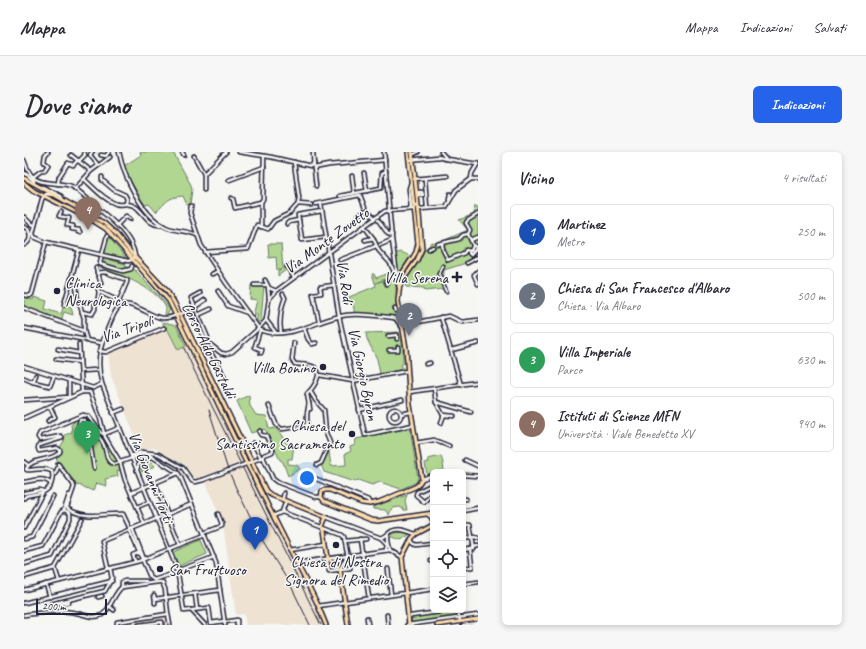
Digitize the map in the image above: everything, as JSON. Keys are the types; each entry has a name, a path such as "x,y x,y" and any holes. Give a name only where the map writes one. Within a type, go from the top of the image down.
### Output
{"main road":[{"path":"408,152 411,160"},
{"path":"412,154 411,178 417,248 401,275 398,301 406,348 407,399 411,412 422,479 415,487 379,502 370,504 362,503 330,490 322,491 321,497 324,501 371,520 378,521 430,514"},
{"path":"24,178 104,223 116,234 134,258"},
{"path":"399,289 405,277 417,260 421,250 422,240 419,209 411,178"},
{"path":"24,183 34,191 101,226 134,258"},
{"name":"Corso Aldo Gastaldi","path":"134,258 167,291 174,302 264,488 271,495"},
{"name":"Corso Aldo Gastaldi","path":"134,258 171,304 245,464 266,502 326,625"},
{"path":"266,502 266,499 271,495 326,517 322,527 328,558 340,570 348,625"},
{"path":"408,625 402,557 412,538 428,527"},
{"path":"437,625 478,619"}],"street":[{"path":"33,178 47,168 48,165 44,162 45,155 48,152"},
{"path":"58,184 59,176 62,170 69,163 73,165 78,161 85,155 84,152"},
{"path":"92,152 90,156 98,165"},
{"path":"101,154 106,156 109,152"},
{"path":"119,152 130,185 153,219 170,229 197,235"},
{"path":"204,174 226,152"},
{"path":"239,152 311,166 314,163"},
{"path":"268,152 271,157"},
{"path":"313,152 316,186"},
{"path":"384,152 391,211 392,240 399,289"},
{"path":"412,154 418,152"},
{"path":"441,152 448,159"},
{"path":"71,155 91,171"},
{"path":"194,156 204,174 204,190"},
{"path":"260,227 261,202 263,199 264,156"},
{"path":"75,189 91,171 110,157"},
{"path":"411,160 438,157 477,164 470,179"},
{"path":"24,160 33,178 39,181 70,186 117,225 134,251 134,258 128,261 102,256 46,242 34,237"},
{"path":"314,168 329,165 385,160"},
{"path":"204,252 248,249 257,225 268,229 274,221 290,213 298,204 299,198 294,162"},
{"path":"229,180 264,167"},
{"path":"340,196 381,188 381,176 382,173 386,171"},
{"path":"24,174 25,173 34,181 34,184"},
{"path":"364,173 367,191"},
{"path":"352,176 354,193"},
{"path":"418,204 414,209 410,209 409,189 411,178 425,179 447,176"},
{"path":"102,177 102,180 114,190 125,195 126,203"},
{"path":"84,179 109,201 119,204 126,203 138,208 153,223 161,225"},
{"path":"425,179 427,208"},
{"path":"419,209 446,207 460,186 470,179 478,179"},
{"path":"40,187 62,196 63,200"},
{"path":"448,202 450,194"},
{"path":"34,237 34,226 42,199 44,196 53,195"},
{"path":"316,204 360,195 365,208"},
{"path":"230,198 233,199 235,208 261,202"},
{"path":"298,204 311,205"},
{"name":"Via Rodi","path":"321,204 339,316"},
{"path":"191,206 190,213 204,252 260,329 269,333 293,332 339,316 357,314 394,318 402,326 449,316 464,322 478,320"},
{"name":"Via Monte Zovetto","path":"269,298 276,291 385,211 410,209"},
{"path":"322,211 298,215 302,240 326,237"},
{"path":"359,215 366,211 376,219 388,234 392,235"},
{"path":"61,212 59,216 69,218 67,225 73,226 72,229 79,230 80,232 74,232"},
{"path":"476,246 468,234 470,230 466,223 478,214"},
{"path":"117,225 126,216 130,219"},
{"path":"24,217 34,226"},
{"path":"287,224 289,222 299,220"},
{"path":"28,229 34,226"},
{"path":"364,226 390,263 397,278"},
{"path":"24,227 28,229 30,236 29,240"},
{"path":"438,244 468,234"},
{"path":"107,236 100,264 123,271 131,269 132,266"},
{"path":"24,245 34,237"},
{"path":"471,240 478,237"},
{"path":"365,240 373,238"},
{"path":"340,260 392,240"},
{"path":"24,295 31,296 46,242"},
{"path":"443,243 442,250 448,260 464,253 466,250 471,251 476,246"},
{"path":"469,253 472,255 476,246"},
{"path":"429,249 433,247"},
{"path":"64,305 78,250"},
{"path":"467,263 478,257"},
{"name":"Via Monte Zovetto","path":"287,266 293,276"},
{"path":"443,266 439,274 446,291"},
{"path":"96,268 100,284 98,298"},
{"path":"212,274 218,271"},
{"path":"478,271 474,275 478,284"},
{"path":"98,273 105,272 127,280 128,282 119,301"},
{"path":"76,280 77,296 84,318 84,331 88,340"},
{"name":"Via Monte Zovetto","path":"265,280 268,286 269,298 266,320"},
{"name":"Via Monte Zovetto","path":"254,285 268,286 276,291"},
{"path":"320,322 313,294 321,293 320,287 334,285"},
{"path":"218,291 228,306 248,313"},
{"path":"99,292 119,301 121,305 127,304 159,317 166,318 188,312 192,314 225,379"},
{"path":"200,293 191,298 208,338 206,341"},
{"path":"281,333 280,322 283,301 285,298 283,294"},
{"path":"195,307 205,300"},
{"path":"82,312 92,314 95,309 95,304"},
{"name":"Via Giovanni Torti","path":"121,305 114,314 99,351 99,370 102,384 177,571 184,610 191,610"},
{"path":"24,308 84,331"},
{"path":"198,315 211,310"},
{"name":"Via Giorgio Byron","path":"339,316 365,435 413,425"},
{"path":"441,317 461,385"},
{"path":"261,353 262,350 255,346 260,329 266,320 277,333"},
{"path":"24,328 101,343"},
{"name":"Via Tripoli","path":"99,351 106,352 164,328"},
{"path":"304,328 309,341 312,344 316,343"},
{"path":"206,341 222,353 228,353 234,351 260,329"},
{"path":"388,336 397,335 398,339"},
{"path":"294,343 292,360 295,364 312,366 318,371 319,375 314,387 307,396 310,403 310,409"},
{"path":"451,350 478,343"},
{"path":"79,344 82,392"},
{"path":"389,350 398,350 398,347"},
{"path":"58,349 79,353"},
{"path":"56,359 80,362"},
{"path":"426,364 430,363"},
{"path":"24,366 93,388 102,384"},
{"path":"80,370 97,370"},
{"path":"319,375 353,381 407,371"},
{"path":"33,382 36,375"},
{"path":"24,378 50,386 54,376"},
{"path":"69,380 69,397"},
{"path":"408,392 478,382"},
{"path":"434,389 436,402 444,415"},
{"path":"310,391 324,410 326,433 330,443 321,463 317,465"},
{"path":"24,418 69,397 82,392 90,392 100,418 104,434 109,446 120,462 144,523"},
{"path":"24,400 69,397"},
{"path":"360,410 402,400"},
{"path":"436,402 471,412"},
{"path":"269,406 276,424 282,428 307,425 306,414 310,403"},
{"path":"48,421 55,417 50,407"},
{"path":"114,413 123,409"},
{"path":"398,409 400,410 401,414 402,418 400,420 390,420 390,411 398,409"},
{"path":"401,414 411,412"},
{"path":"28,466 34,462 54,456 60,452 57,448 39,451 38,446 40,444 61,439 62,436 40,440 38,435 83,415 88,416 99,432 104,434 119,428"},
{"path":"444,415 454,416"},
{"path":"441,423 444,415"},
{"path":"94,468 88,432 79,424 80,420 84,420 101,440 105,447 109,461 114,464 146,453 158,454 183,468 192,481 195,482 252,462 272,452 273,450 266,436 261,435 259,432 260,431"},
{"path":"416,443 433,440 441,441 450,446"},
{"path":"253,442 277,482 316,497 321,497"},
{"path":"146,453 178,474 181,478 214,557 225,623"},
{"path":"137,472 138,463 142,459 150,457 155,458"},
{"path":"465,460 478,466"},
{"path":"24,462 28,466 26,468 27,470 41,468 52,471 49,489 24,498"},
{"path":"24,564 52,556 70,519 70,512 67,507 73,490 73,484 58,465 55,474"},
{"path":"131,493 178,474"},
{"path":"303,477 304,474 317,479 368,500 370,504"},
{"path":"466,475 478,476"},
{"path":"422,479 430,476"},
{"path":"24,482 41,479 51,482"},
{"path":"155,483 180,545"},
{"path":"430,486 417,492 416,495 424,502 430,495"},
{"path":"24,493 40,490 44,492"},
{"path":"24,528 44,492"},
{"path":"283,498 284,493"},
{"path":"24,551 43,546 60,512 64,510 69,495"},
{"path":"24,539 32,537 53,496"},
{"path":"282,512 286,501"},
{"path":"137,507 149,502"},
{"path":"51,604 105,591 112,581 112,578 102,541 192,504"},
{"path":"466,510 478,508"},
{"path":"64,510 84,515 108,516 123,514 152,580 164,577 214,557"},
{"path":"273,516 282,512 342,535 345,542 350,568 329,571 328,558"},
{"path":"24,590 142,559 180,545 222,526 218,514"},
{"path":"326,517 381,538 387,544 386,550"},
{"path":"24,577 55,568 82,518"},
{"path":"466,526 470,525 476,537 473,547"},
{"path":"130,529 138,553 142,559"},
{"path":"381,538 385,537 392,531 399,530 407,530 416,534"},
{"path":"412,533 414,544 430,543"},
{"path":"388,535 390,550"},
{"path":"466,539 476,537"},
{"path":"360,539 369,598"},
{"path":"345,542 366,539"},
{"path":"290,550 326,544"},
{"path":"466,550 474,549 473,547 478,546"},
{"path":"466,568 472,567 470,549"},
{"path":"296,563 386,550 390,550 402,557"},
{"path":"135,561 134,555 138,553"},
{"path":"340,570 347,555"},
{"path":"55,568 59,581"},
{"path":"388,569 391,595"},
{"path":"24,603 112,581"},
{"path":"24,615 68,612 90,617 102,614 122,587 121,584 124,582 146,581"},
{"path":"122,587 160,582 164,586 170,625"},
{"path":"466,584 478,582"},
{"path":"46,584 50,597"},
{"path":"318,606 430,589"},
{"path":"154,595 155,601 220,590"},
{"path":"195,594 198,609"},
{"path":"98,597 102,596"},
{"path":"59,602 61,604 69,602"},
{"path":"109,606 114,610"},
{"path":"191,610 209,608 211,623 225,623 236,620 237,625"},
{"path":"191,610 205,625"},
{"path":"411,616 432,613"},
{"path":"459,613 460,622"},
{"path":"117,625 117,622 168,614"},
{"path":"387,615 388,625"},
{"path":"408,625 478,615"},
{"path":"367,618 368,625"},
{"path":"139,625 162,622 162,625"},
{"path":"463,625 478,623"}],"shaded area":[{"path":"167,328 178,350 187,346 241,460 315,605 323,625 246,625 244,614 236,615 223,524 204,478 194,479 185,466 154,448 141,451 111,376 108,352"},
{"path":"167,615 169,625 119,625 119,622"}],"green space":[{"path":"140,152 171,152 174,154 191,185 192,190 190,204 187,205 183,196 170,199 156,212 149,204 145,205 127,175 124,166 141,155"},
{"path":"475,206 478,207 478,256 463,264 444,270 443,289 425,291 424,288 406,287 405,284 410,274 431,242 438,243 468,230 459,220 474,214"},
{"path":"108,236 126,258 126,259 104,254"},
{"path":"268,244 281,244 283,269 285,267 286,270 278,276 278,271 281,270 277,270 276,257 269,258"},
{"path":"401,252 410,256 398,274 396,253"},
{"path":"100,259 126,264 125,266 135,270 166,304 170,310 166,316 165,306 153,292 124,277 97,266"},
{"path":"392,272 393,275 376,283 394,277 396,288 396,309 394,310 397,310 398,317 354,313 354,308 349,297 376,286 372,274 374,274 376,278"},
{"path":"251,285 264,285 261,320 259,322 256,322 258,314 255,314 255,317 253,316 257,300 250,299"},
{"path":"24,297 33,300 34,297 47,301 45,309 61,314 64,305 71,307 73,315 64,312 61,321 24,306"},
{"path":"163,322 176,325 186,346 178,350 167,328 164,328"},
{"path":"399,332 403,346 403,364 401,367 403,369 380,374 377,359 367,339 366,333"},
{"path":"249,395 250,406 256,415 266,416 269,429 276,428 287,443 294,445 292,459 288,459 288,464 297,465 300,469 288,476 283,462 280,460 266,431 264,429 251,433 237,401"},
{"path":"85,417 103,437 122,470 117,471 118,476 105,479 107,486 96,483 93,491 79,485 74,487 59,465 56,457 62,451 60,447 64,441 65,435 72,432 71,425 77,419"},
{"path":"410,428 418,479 415,483 401,489 380,482 372,485 358,480 354,482 324,472 321,464 329,452 331,466 346,465 345,454 351,451 350,447 355,445 356,439"},
{"path":"441,456 444,469 430,469 430,474 427,475 425,463 429,462 428,459"},
{"path":"150,461 155,466 142,472 140,465"},
{"path":"407,495 405,500 407,510 400,507 392,508 389,515 385,510 373,509 373,507"},
{"path":"406,532 409,535 401,540 390,536 395,533"},
{"path":"201,540 207,554 179,566 173,552"},
{"path":"437,613 456,613 457,617 412,623 411,617"}],"tunnel":[{"path":"94,152 101,155"}],"railway":[{"path":"184,348 321,625"},
{"path":"209,410 227,467 236,488 261,538 290,584 310,625"}],"place":[{"name":"Istituti di Scienze MFN","path":"88,230"},
{"name":"Villa Serena","path":"457,277"},
{"name":"Clinica Neurologica","path":"57,291"},
{"name":"Chiesa di San Francesco d'Albaro","path":"409,336"},
{"name":"Villa Bonino","path":"323,367"},
{"name":"Chiesa del Santissimo Sacramento","path":"352,434"},
{"name":"Villa Imperiale","path":"87,454"},
{"name":"Chiesa di Nostra Signora del Rimedio","path":"336,545"},
{"name":"Martinez","path":"255,550"},
{"name":"San Fruttuoso","path":"160,569"}]}
